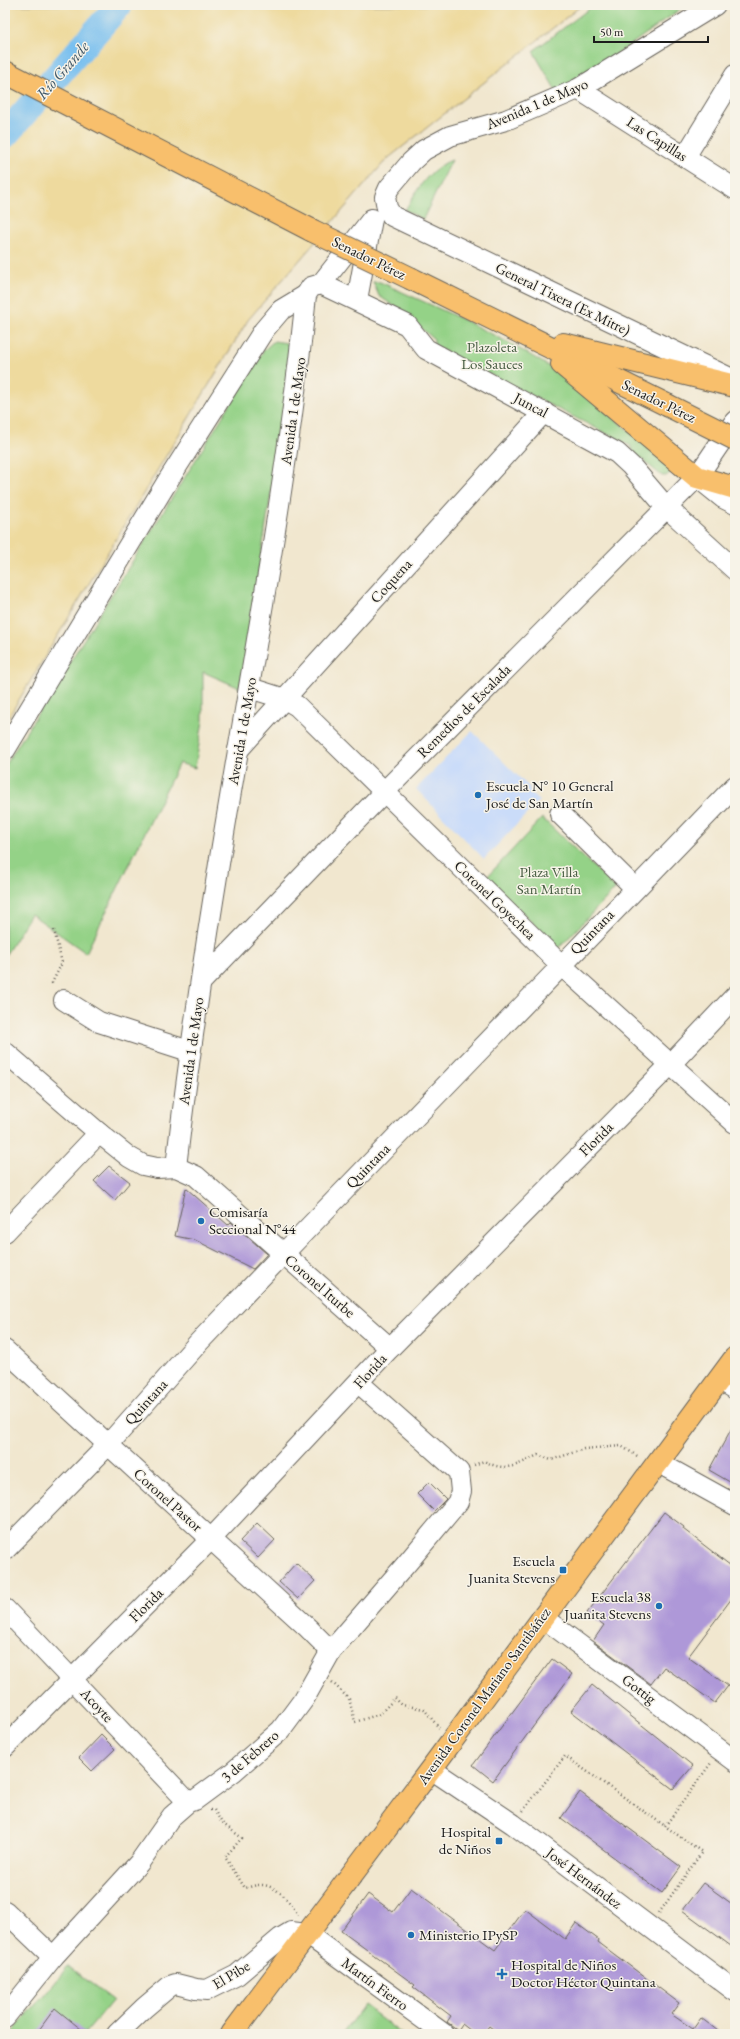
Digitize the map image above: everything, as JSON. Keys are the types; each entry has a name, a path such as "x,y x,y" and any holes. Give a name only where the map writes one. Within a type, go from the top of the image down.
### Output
{"main road":[{"name":"Senador Pérez","path":"5,72 311,230 668,405 730,438"},
{"path":"517,332 735,386"},
{"path":"517,332 574,373 697,477 735,488"},
{"name":"Avenida Coronel Mariano Santibáñez","path":"232,2034 431,1769 542,1617 659,1463 727,1384 735,1358"}],"street":[{"name":"Avenida 1 de Mayo","path":"372,219 397,177 424,150 450,136 506,120 578,89 715,5"},
{"path":"685,157 735,75"},
{"name":"Las Capillas","path":"578,89 735,189"},
{"name":"General Tixera (Ex Mitre)","path":"385,197 392,216 735,381"},
{"path":"5,750 167,482 264,330 280,310 313,289 372,219"},
{"path":"357,300 372,219"},
{"name":"Avenida 1 de Mayo","path":"176,1167 189,1051 238,750 250,688 313,289"},
{"name":"Juncal","path":"313,289 357,300 407,324 426,349 617,453 632,466 666,507 735,570"},
{"name":"Coquena","path":"238,750 544,412"},
{"name":"Remedios de Escalada","path":"201,982 384,792 697,477 730,438 735,421"},
{"path":"697,477 723,498 735,504"},
{"name":"Coronel Goyechea","path":"250,688 285,699 297,706 561,965 735,1123"},
{"name":"Quintana","path":"5,1550 107,1446 199,1342 283,1254 735,786"},
{"path":"560,814 635,888"},
{"name":"Florida","path":"5,1747 211,1539 359,1383 390,1348 670,1065 735,996"},
{"path":"64,1000 99,1022 189,1051"},
{"path":"5,1052 129,1157 143,1165 157,1168 176,1167"},
{"path":"5,1232 99,1133"},
{"name":"Coronel Iturbe","path":"176,1167 196,1176 390,1348"},
{"name":"Coronel Pastor","path":"5,1350 107,1446 211,1539 331,1651"},
{"name":"3 de Febrero","path":"5,2017 53,1957 139,1863 172,1816 188,1802 195,1800 233,1772 281,1730 304,1699 331,1651 458,1502 461,1491 459,1472 359,1383"},
{"path":"659,1463 735,1505"},
{"name":"Acoyte","path":"5,1609 188,1802"},
{"name":"Gottig","path":"542,1617 728,1756"},
{"name":"José Hernández","path":"431,1769 513,1824 735,1991"},
{"path":"5,1911 53,1957"},
{"name":"El Pibe","path":"117,2034 170,1986 176,1984 207,1990 237,1975 281,1938 291,1932 307,1934"},
{"name":"Martín Fierro","path":"307,1934 444,2034"}],"path":[{"path":"54,930 62,963 52,983 64,1000"},
{"path":"484,1461 497,1468 514,1466 538,1455 551,1460 584,1449 621,1446 636,1456"},
{"path":"321,1671 349,1699 355,1722 380,1714 395,1698 402,1705 424,1709 433,1720"},
{"path":"513,1824 565,1756 702,1852 650,1926"},
{"path":"665,1826 728,1756"},
{"path":"208,1810 214,1810 222,1823 242,1838 225,1857 245,1888 261,1885 273,1888 284,1897"}],"shaded area":[{"name":"Escuela N° 10 General José de San Martín","path":"472,731 530,788 529,790 539,801 484,859 416,789"}],"green space":[{"path":"594,5 686,5 559,96 533,51"},
{"path":"452,160 423,219 405,210 424,180 436,169"},
{"name":"Plazoleta Los Sauces","path":"373,282 380,282 450,314 496,336 541,361 562,375 675,469 666,476 662,476 634,453 631,446 434,346 434,339 397,308 379,296"},
{"path":"274,341 287,343 292,352 292,362 240,688 203,672 203,721 195,768 179,763 86,953 31,914 5,956 5,766 264,350"},
{"name":"Plaza Villa San Martín","path":"542,818 616,888 559,948 486,878"},
{"path":"68,1966 113,2000 85,2034 11,2034"},
{"path":"364,2005 403,2034 342,2034"}],"sand":[{"path":"5,5 582,5 386,160 248,320 5,723"}],"building":[{"path":"109,1166 130,1182 115,1200 94,1181"},
{"path":"186,1188 228,1225 231,1222 267,1254 253,1269 195,1240 175,1236"},
{"path":"735,1422 735,1485 709,1470"},
{"path":"429,1482 446,1499 434,1511 417,1494"},
{"name":"Escuela 38 Juanita Stevens","path":"664,1512 684,1527 683,1529 735,1569 735,1594 688,1657 728,1686 715,1703 664,1667 651,1684 593,1641 604,1625 587,1613"},
{"path":"257,1523 275,1540 258,1558 240,1541"},
{"path":"296,1563 315,1581 298,1599 279,1582"},
{"path":"552,1659 572,1674 493,1781 473,1765"},
{"path":"592,1685 693,1766 673,1789 571,1711"},
{"path":"101,1735 115,1749 92,1771 79,1758"},
{"path":"580,1792 681,1867 662,1893 561,1818"},
{"path":"703,1883 735,1906 735,1949 682,1910"},
{"path":"411,1888 495,1950 525,1909 565,1939 576,1923 599,1940 598,1942 679,2003 671,2014 693,2029 701,2018 722,2034 499,2034 489,2026 483,2034 475,2034 462,2024 458,2030 447,2022 451,2016 413,1987 415,1985 341,1931 368,1894 393,1912"},
{"path":"55,2008 87,2034 36,2034"}],"waterway":[{"name":"Río Grande","path":"5,135 119,5"}],"place":[{"name":"Escuela N° 10 General José de San Martín","path":"478,795"},
{"name":"Comisaría Seccional N°44","path":"201,1221"},
{"name":"Escuela Juanita Stevens","path":"563,1570"},
{"name":"Escuela 38 Juanita Stevens","path":"659,1606"},
{"name":"Hospital de Niños","path":"499,1841"},
{"name":"Ministerio IPySP","path":"411,1935"},
{"name":"Hospital de Niños Doctor Héctor Quintana","path":"502,1974"}]}
